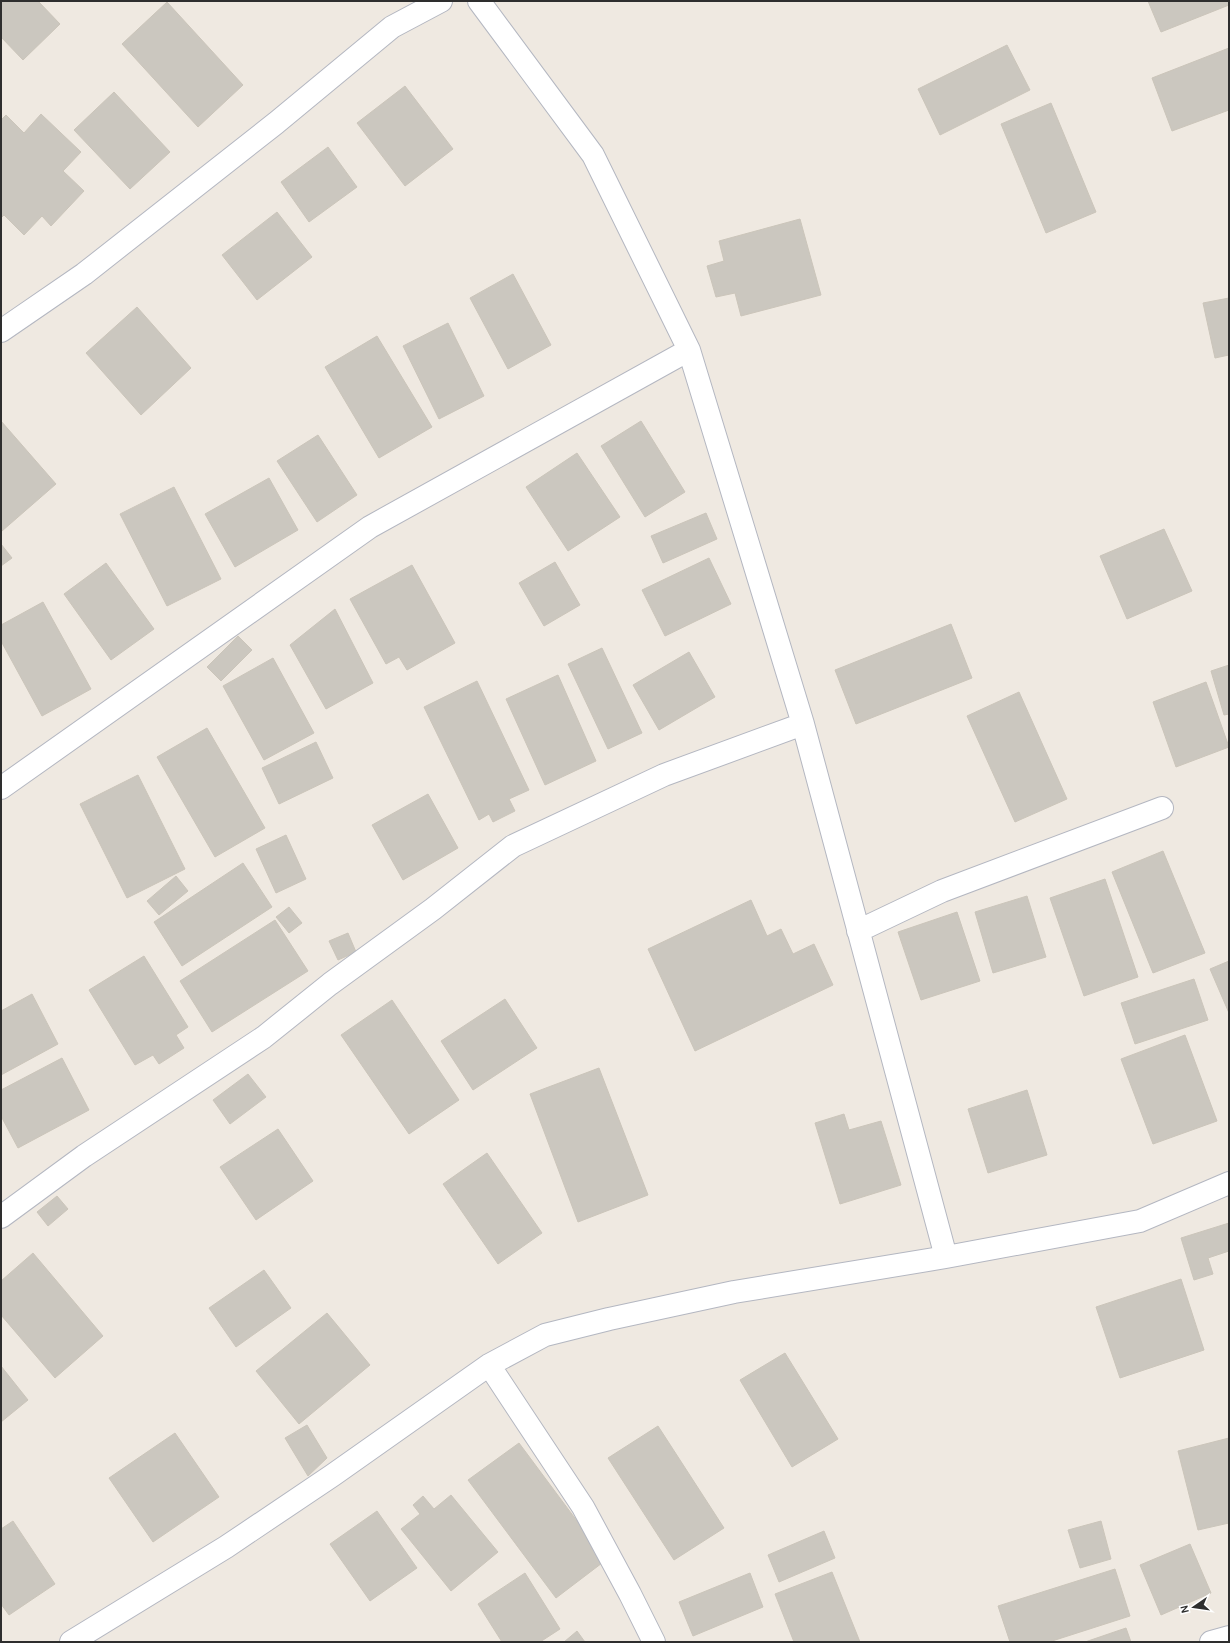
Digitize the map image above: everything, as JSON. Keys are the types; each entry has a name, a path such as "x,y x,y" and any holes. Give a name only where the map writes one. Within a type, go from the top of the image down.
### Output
{"street":[{"path":"84,274 276,123 392,27 441,1"},
{"path":"479,1 593,155 689,350 803,724 946,1257"},
{"path":"1,330 84,274 263,137"},
{"path":"1,788 370,527 689,350"},
{"path":"1,1217 84,1156 264,1037 330,984 432,909 513,846 664,775 803,724"},
{"path":"858,931 942,891 1162,808"},
{"path":"71,1642 226,1548 489,1365 545,1336 609,1319 734,1292 946,1257 1140,1221 1229,1183"},
{"path":"489,1365 583,1507 654,1642"},
{"path":"1211,1642 1229,1637"}],"building":[{"path":"1,1 38,1 60,24 23,60 1,37"},
{"path":"1148,1 1229,1 1229,5 1161,32"},
{"path":"167,2 243,85 198,127 122,44"},
{"path":"1007,45 1030,90 940,135 918,89"},
{"path":"1229,48 1229,110 1172,131 1152,78"},
{"path":"405,86 453,149 405,186 357,123"},
{"path":"114,92 170,152 130,189 74,130"},
{"path":"1051,103 1096,212 1046,233 1001,124"},
{"path":"41,114 81,152 63,171 84,191 51,226 42,216 24,235 4,215 1,218 1,120 6,115 24,133"},
{"path":"328,147 357,187 309,222 281,182"},
{"path":"277,212 312,257 257,300 222,255"},
{"path":"800,219 821,295 741,316 735,293 716,297 707,266 724,261 719,241"},
{"path":"513,274 551,345 508,369 470,298"},
{"path":"1229,298 1229,355 1215,358 1203,303"},
{"path":"137,307 191,368 141,415 86,353"},
{"path":"448,323 484,396 439,419 403,346"},
{"path":"377,336 432,427 379,458 325,367"},
{"path":"1,421 56,484 2,531 1,530"},
{"path":"641,421 685,492 645,517 601,446"},
{"path":"318,435 357,495 317,522 277,461"},
{"path":"577,453 620,517 568,551 526,487"},
{"path":"269,478 298,530 235,567 205,514"},
{"path":"174,487 221,579 167,606 120,514"},
{"path":"706,513 717,539 663,563 651,536"},
{"path":"1164,529 1192,591 1127,619 1100,556"},
{"path":"1,544 12,558 1,566"},
{"path":"709,558 731,604 665,636 642,590"},
{"path":"555,562 580,605 544,626 519,583"},
{"path":"106,563 154,629 111,660 64,594"},
{"path":"412,565 455,643 407,670 399,657 386,664 350,599"},
{"path":"43,602 91,689 42,716 1,641 1,625"},
{"path":"335,609 373,683 326,709 290,645"},
{"path":"951,624 972,678 856,724 835,670"},
{"path":"238,636 252,650 221,681 207,667"},
{"path":"602,648 642,733 608,749 568,664"},
{"path":"689,652 715,697 659,730 633,685"},
{"path":"273,658 314,733 264,760 223,686"},
{"path":"1229,665 1229,714 1224,715 1211,671"},
{"path":"558,675 596,761 545,785 506,699"},
{"path":"477,681 529,790 509,799 515,811 493,822 489,814 479,820 424,707"},
{"path":"1206,682 1229,747 1176,767 1153,702"},
{"path":"1019,692 1067,799 1015,822 967,716"},
{"path":"207,728 265,828 215,857 157,757"},
{"path":"316,742 333,778 279,804 262,768"},
{"path":"138,775 185,869 127,898 80,804"},
{"path":"428,794 458,848 403,880 372,825"},
{"path":"286,835 306,879 276,893 256,849"},
{"path":"1163,851 1205,953 1153,973 1112,872"},
{"path":"243,863 272,907 182,966 154,922"},
{"path":"176,876 188,891 159,915 147,901"},
{"path":"1105,879 1138,977 1084,996 1050,898"},
{"path":"1027,896 1046,957 993,973 975,912"},
{"path":"751,900 767,936 781,929 793,954 814,944 833,985 695,1051 648,949"},
{"path":"289,907 302,923 289,933 276,917"},
{"path":"957,912 980,981 921,1000 898,932"},
{"path":"275,920 308,971 212,1032 180,981"},
{"path":"348,933 356,952 338,960 329,941"},
{"path":"144,956 188,1027 176,1035 184,1048 159,1064 153,1055 135,1065 89,990"},
{"path":"1229,961 1229,1013 1210,969"},
{"path":"1194,979 1208,1020 1135,1044 1121,1003"},
{"path":"32,994 58,1044 1,1075 1,1011"},
{"path":"505,999 537,1048 473,1090 441,1041"},
{"path":"392,1000 459,1100 409,1134 341,1035"},
{"path":"1185,1035 1217,1121 1153,1144 1121,1059"},
{"path":"62,1058 89,1110 18,1148 1,1116 1,1090"},
{"path":"599,1068 648,1195 578,1222 530,1094"},
{"path":"248,1074 266,1097 230,1124 213,1100"},
{"path":"1027,1090 1047,1155 988,1173 968,1109"},
{"path":"844,1114 849,1130 881,1121 901,1185 840,1204 815,1123"},
{"path":"278,1129 313,1181 256,1220 220,1167"},
{"path":"487,1153 542,1233 498,1264 443,1184"},
{"path":"57,1196 68,1209 48,1226 37,1212"},
{"path":"1229,1223 1229,1251 1208,1258 1213,1274 1194,1280 1181,1238"},
{"path":"33,1253 103,1336 55,1378 1,1315 1,1281"},
{"path":"264,1270 291,1308 236,1347 209,1308"},
{"path":"1181,1279 1204,1350 1120,1378 1096,1307"},
{"path":"327,1313 370,1365 299,1424 256,1371"},
{"path":"785,1353 838,1439 792,1467 740,1380"},
{"path":"1,1366 28,1400 1,1422"},
{"path":"307,1425 327,1458 308,1476 285,1438"},
{"path":"658,1426 724,1528 674,1560 608,1458"},
{"path":"175,1433 219,1497 153,1542 109,1478"},
{"path":"1229,1438 1229,1523 1198,1530 1178,1451"},
{"path":"519,1443 606,1560 556,1598 468,1480"},
{"path":"451,1495 498,1552 451,1591 401,1529 420,1514 413,1505 423,1496 434,1509"},
{"path":"377,1511 417,1568 370,1601 330,1544"},
{"path":"13,1521 55,1584 9,1615 1,1604 1,1529"},
{"path":"1101,1521 1111,1559 1080,1568 1068,1530"},
{"path":"824,1531 835,1558 779,1582 768,1555"},
{"path":"1190,1544 1211,1593 1161,1615 1140,1565"},
{"path":"1115,1569 1130,1616 1049,1642 1010,1642 998,1606"},
{"path":"832,1572 860,1642 794,1642 775,1594"},
{"path":"525,1573 560,1629 540,1642 502,1642 478,1604"},
{"path":"750,1573 763,1607 693,1636 679,1602"},
{"path":"1126,1628 1131,1642 1085,1642"},
{"path":"577,1631 585,1642 564,1642"}]}
